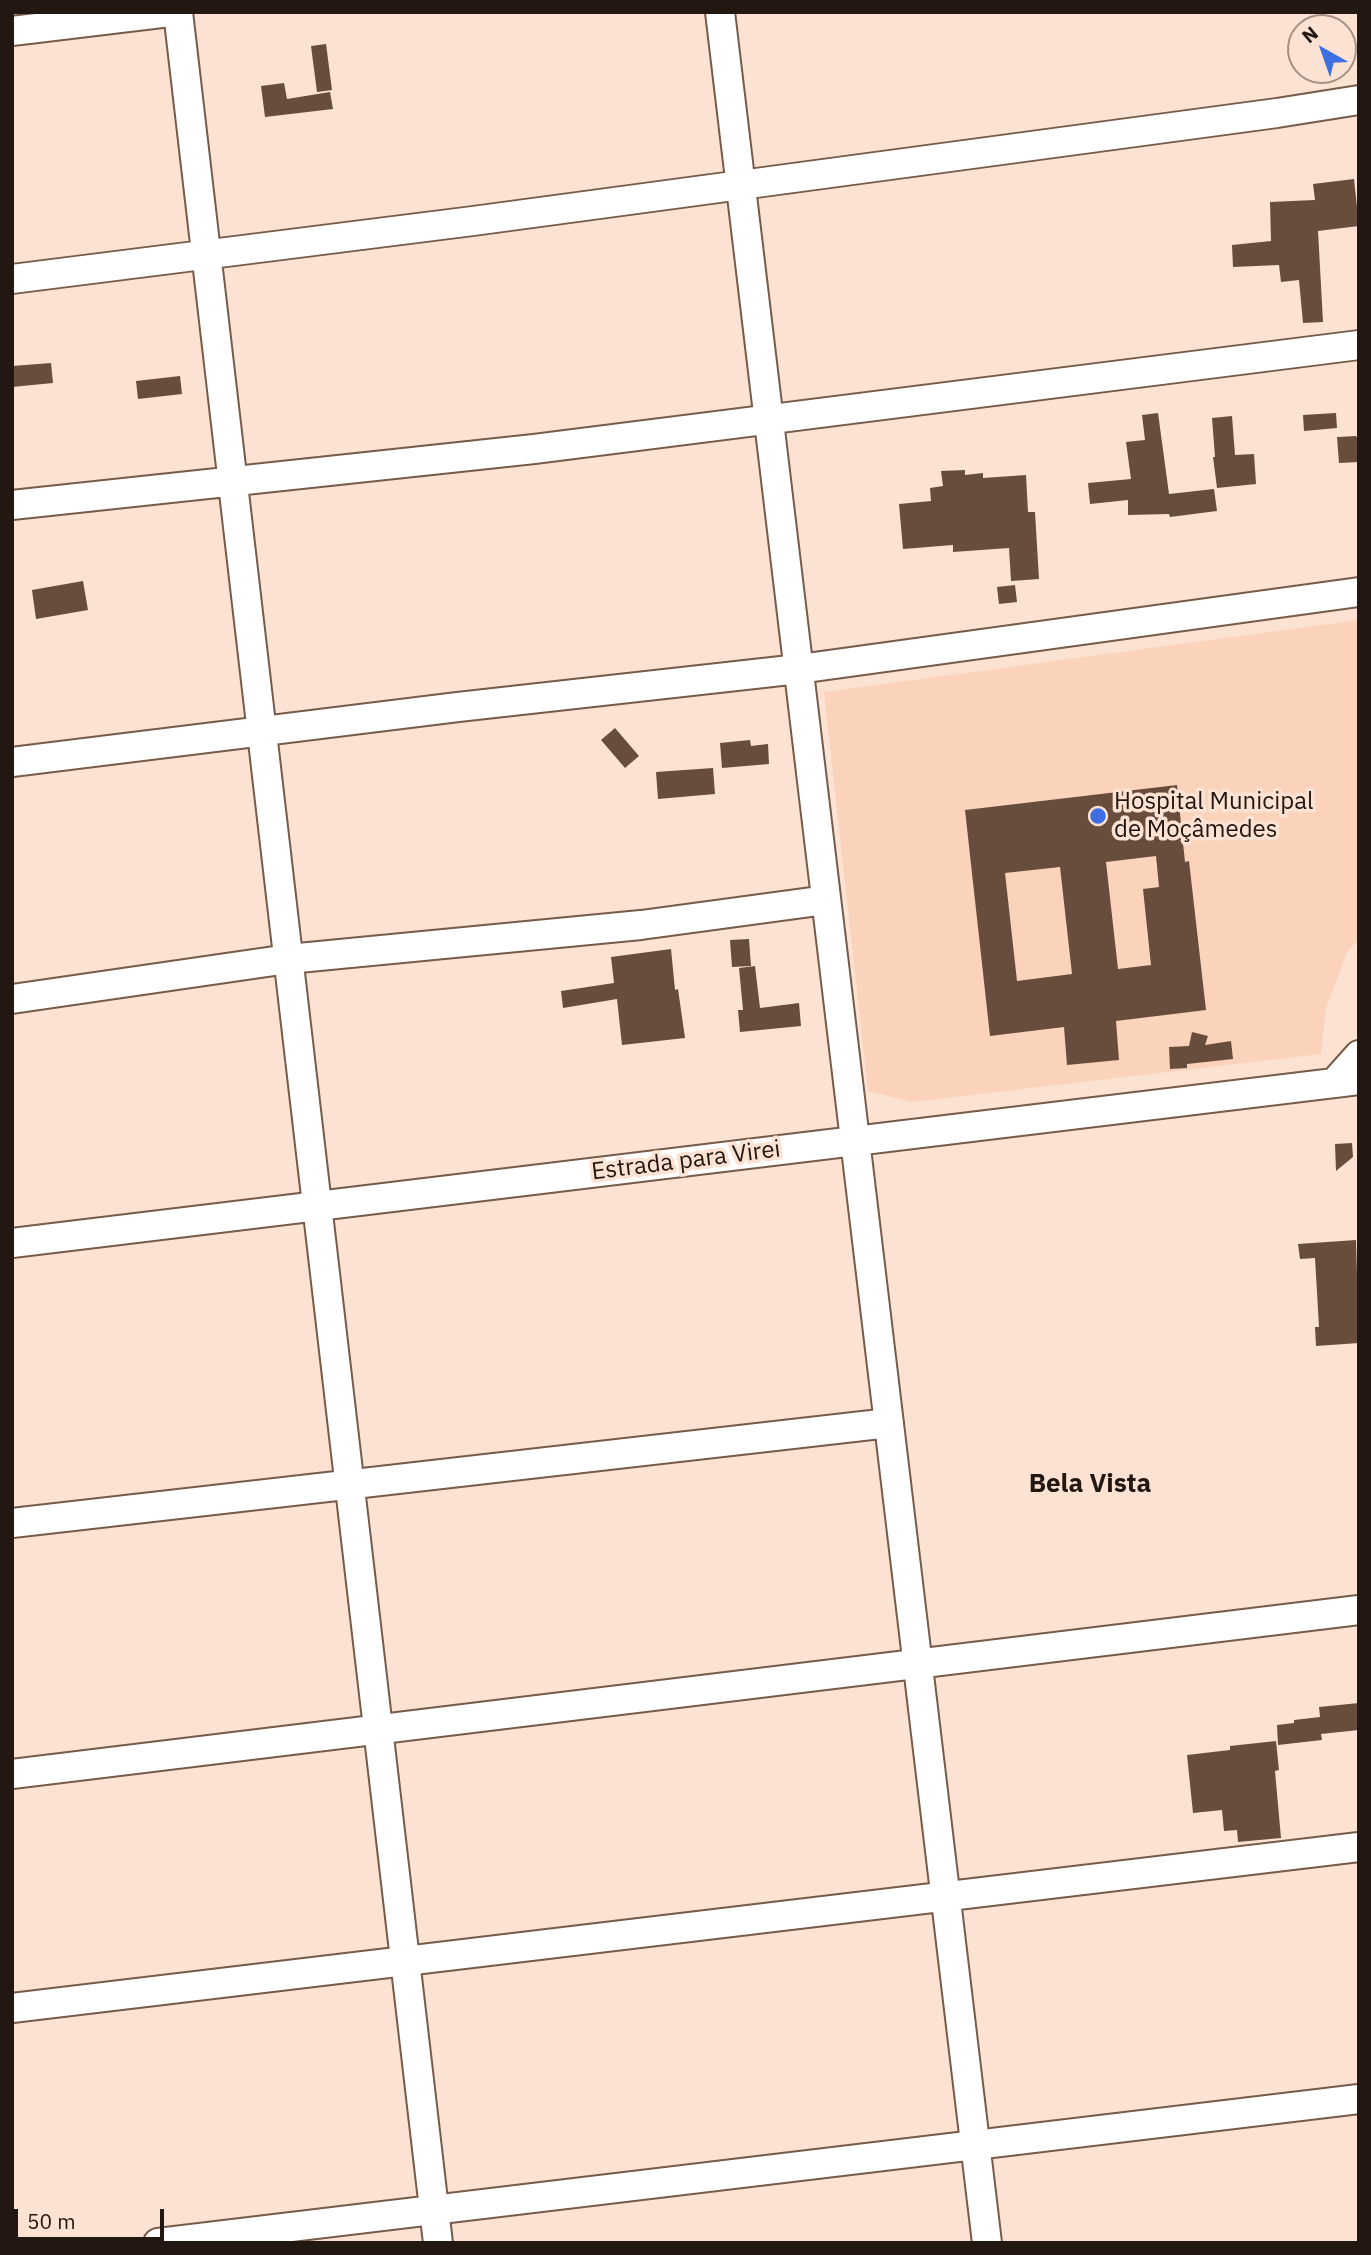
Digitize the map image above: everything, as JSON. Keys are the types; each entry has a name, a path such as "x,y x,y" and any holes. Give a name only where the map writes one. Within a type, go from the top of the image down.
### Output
{"street":[{"path":"12,32 170,12"},
{"path":"177,12 438,2243"},
{"path":"720,12 987,2243"},
{"path":"12,279 741,185 1359,100"},
{"path":"12,505 534,449 1359,345"},
{"path":"12,762 799,669 1359,592"},
{"path":"12,999 288,959 641,925 826,901"},
{"path":"1346,1081 1359,1055"},
{"name":"Estrada para Virei","path":"12,1242 1346,1081"},
{"path":"12,1522 889,1423"},
{"path":"12,1774 1359,1610"},
{"path":"12,2008 1359,1847"},
{"path":"158,2243 1359,2099"}],"shaded area":[{"name":"Hospital Municipal de Moçâmedes","path":"1359,620 1359,939 1347,952 1326,1009 1321,1054 912,1102 868,1091 824,692"}],"building":[{"path":"326,44 332,90 317,92 311,46"},
{"path":"284,83 287,99 330,92 333,109 265,117 261,86"},
{"path":"1354,179 1359,226 1318,231 1323,322 1303,323 1299,280 1281,282 1279,265 1233,267 1232,245 1271,241 1270,202 1315,200 1313,184"},
{"path":"51,363 53,383 12,387 12,366"},
{"path":"180,376 182,394 138,399 136,381"},
{"path":"1158,413 1169,494 1214,489 1217,511 1170,517 1169,514 1128,515 1128,500 1090,504 1088,483 1131,479 1126,442 1145,440 1142,415"},
{"path":"1336,413 1337,428 1304,431 1303,415"},
{"path":"1232,416 1235,455 1254,454 1256,484 1217,488 1212,418"},
{"path":"1356,436 1359,440 1359,462 1339,463 1337,437"},
{"path":"965,470 965,475 983,473 983,478 1026,475 1028,512 1035,512 1039,579 1011,581 1009,548 953,552 953,545 903,549 899,504 931,501 930,488 943,486 941,471"},
{"path":"83,581 88,610 36,619 32,590"},
{"path":"1015,585 1017,602 999,604 997,587"},
{"path":"615,728 639,756 625,768 601,740"},
{"path":"750,740 751,746 768,744 769,764 722,768 720,743"},
{"path":"713,768 715,794 658,799 656,772"},
{"path":"1177,785 1185,862 1189,861 1206,1010 1116,1021 1119,1060 1067,1065 1064,1027 990,1036 965,810","holes":["1156,856 1159,887 1143,889 1151,965 1118,969 1106,862","1060,867 1072,974 1017,981 1005,873"]},
{"path":"749,939 751,966 732,967 730,940"},
{"path":"671,949 675,990 678,989 685,1038 622,1045 617,999 563,1008 561,991 614,983 611,957"},
{"path":"755,966 760,1008 799,1003 801,1026 740,1032 738,1010 743,1010 739,968"},
{"path":"1192,1032 1208,1036 1205,1045 1231,1041 1233,1059 1187,1064 1187,1068 1170,1069 1169,1047 1189,1046"},
{"path":"1352,1143 1353,1157 1336,1171 1335,1144"},
{"path":"1356,1240 1359,1343 1316,1346 1315,1327 1319,1327 1315,1258 1300,1259 1298,1244"},
{"path":"1359,1703 1359,1730 1321,1734 1322,1740 1278,1745 1277,1725 1320,1717 1319,1707"},
{"path":"1276,1741 1279,1770 1275,1771 1281,1838 1238,1842 1237,1830 1224,1831 1222,1810 1193,1813 1187,1755 1230,1750 1230,1746"}],"place":[{"name":"Hospital Municipal de Moçâmedes","path":"1098,816"}],"district":[{"name":"Bela Vista","path":"1090,1484"}]}
